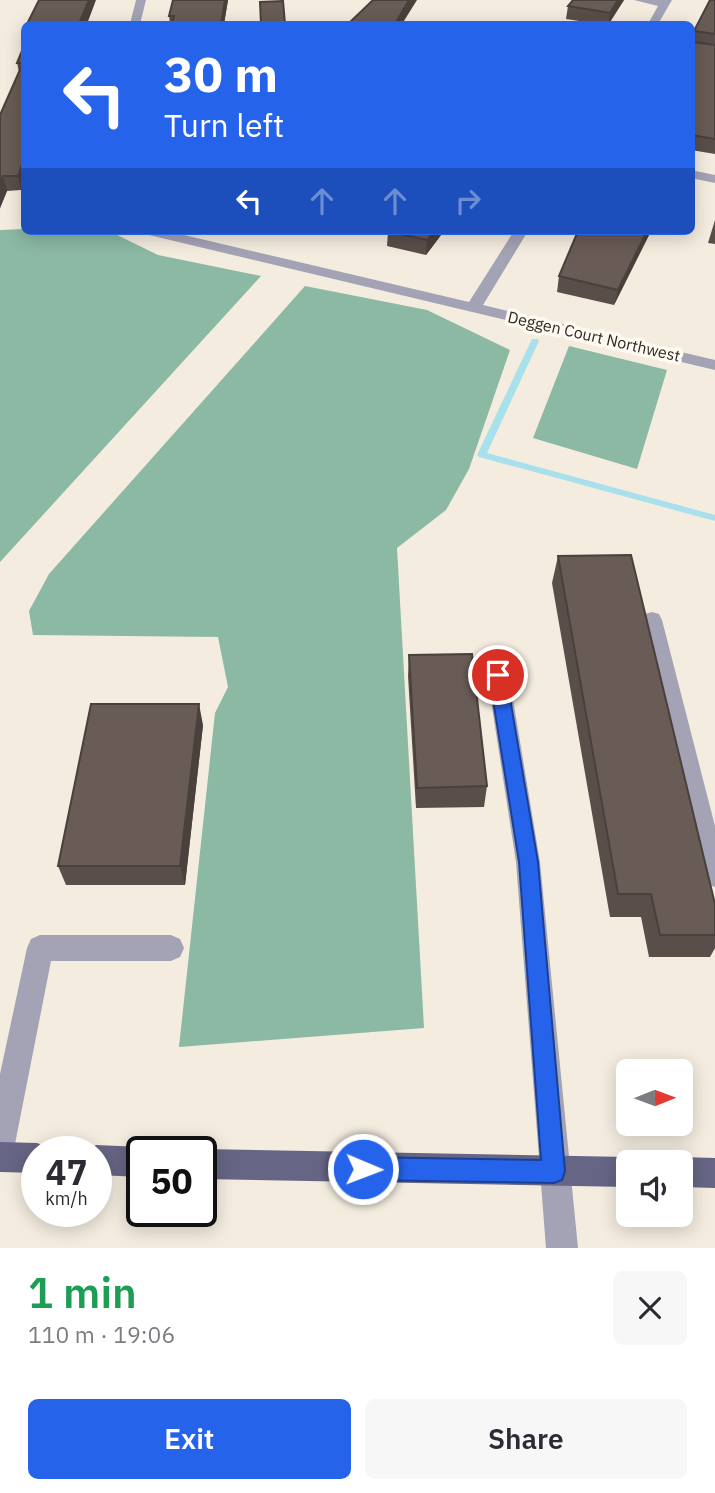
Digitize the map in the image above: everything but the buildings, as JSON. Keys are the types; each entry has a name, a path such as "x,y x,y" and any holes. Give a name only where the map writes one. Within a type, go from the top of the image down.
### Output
{"main road":[{"path":"0,1157 21,1158"},
{"path":"217,1164 616,1172"},
{"path":"693,1172 715,1173"}],"street":[{"path":"136,21 141,0"},
{"path":"639,0 666,2 655,21"},
{"path":"695,175 715,179"},
{"name":"Deggen Court Northwest","path":"166,235 715,365"},
{"path":"474,307 519,235"},
{"path":"652,620 715,876"},
{"path":"498,675 528,862 562,1248"},
{"path":"0,1144 40,947 171,948"}],"green space":[{"path":"21,229 21,235 117,235 158,255 261,276 0,562 0,230"},
{"path":"305,286 427,310 510,350 469,469 446,510 397,548 424,1028 179,1047 215,713 228,687 218,637 33,635 29,611 49,574"},
{"path":"569,346 667,370 637,469 533,438"}],"waterway":[{"path":"535,341 482,455 715,518"}],"route":[{"path":"363,1169 554,1171 528,862 498,675"}]}
